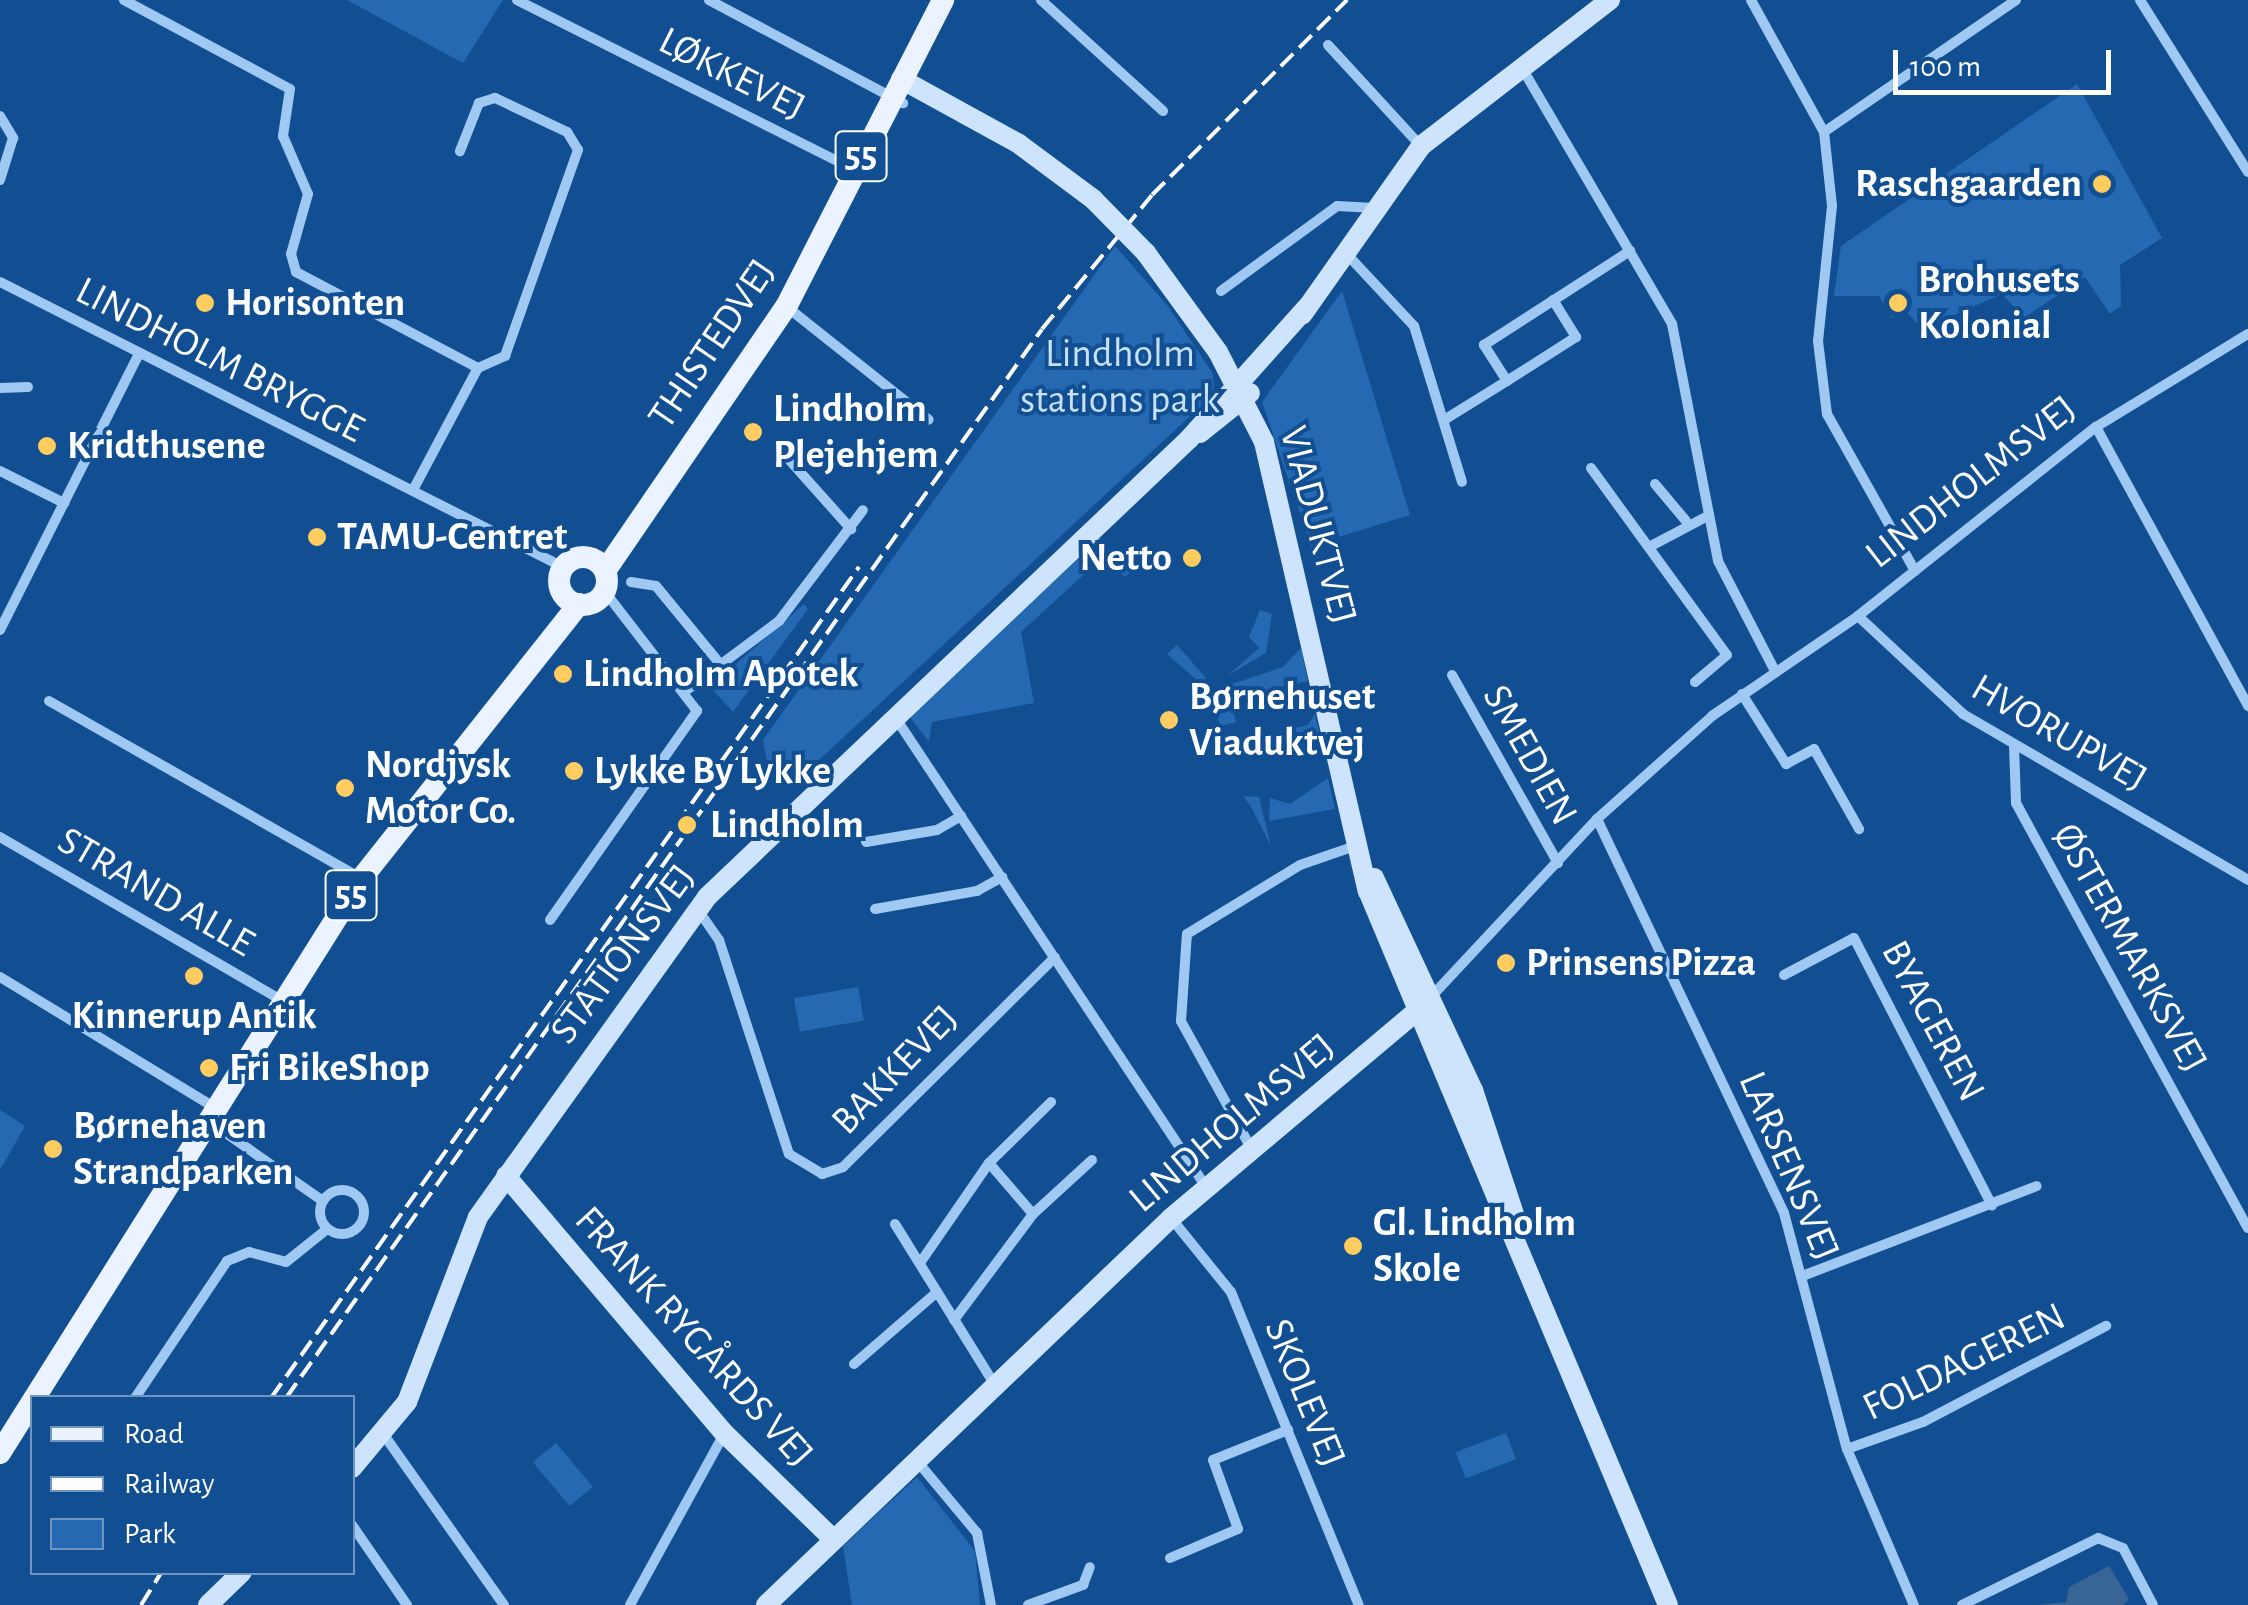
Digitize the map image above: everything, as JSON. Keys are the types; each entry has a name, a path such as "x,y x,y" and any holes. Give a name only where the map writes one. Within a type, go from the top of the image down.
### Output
{"main road":[{"name":"THISTEDVEJ","path":"605,581 656,491 786,307 861,172 943,0"},
{"name":"THISTEDVEJ","path":"902,91 958,0"},
{"name":"THISTEDVEJ","path":"586,557 656,491"},
{"name":"55","path":"36,1395 281,1000 361,879 512,682 586,557"},
{"path":"586,557 605,581"},
{"name":"55","path":"568,587 605,581"},
{"name":"55","path":"0,1453 30,1404"}],"street":[{"path":"124,0 290,89 282,136 308,194 292,254 296,272 478,368"},
{"name":"LØKKEVEJ","path":"518,0 861,172"},
{"path":"709,0 902,91"},
{"path":"1041,0 1163,111"},
{"name":"STATIONSVEJ","path":"355,1465 384,1435 414,1388 478,1218 697,909 893,712 1241,393 1307,307 1370,208 1421,146 1610,0"},
{"path":"1751,0 1824,132 1832,206 1820,381 1841,448 1915,571"},
{"path":"1824,132 2016,0"},
{"path":"2140,0 2248,172"},
{"path":"1328,44 1421,146"},
{"path":"1522,68 1630,251 1687,367 1706,517 1734,600 1776,671"},
{"name":"VIADUKTVEJ","path":"902,91 1019,144 1093,199 1146,253 1241,393 1288,522 1359,845 1416,1012 1528,1265"},
{"path":"414,490 478,368 505,356 578,150 567,132 486,98 460,152"},
{"path":"0,116 14,138 0,180"},
{"path":"1221,290 1337,206 1370,208"},
{"path":"1344,250 1414,326 1462,482"},
{"path":"1507,381 1484,345 1630,251"},
{"name":"LINDHOLM BRYGGE","path":"0,282 414,490 568,587"},
{"path":"1444,420 1576,337 1553,300"},
{"path":"786,307 930,420"},
{"name":"LINDHOLMSVEJ","path":"766,1605 1171,1218 1416,1012 1597,819 1742,694 1858,616 2096,427 2248,334"},
{"path":"0,630 139,354"},
{"path":"0,388 28,387"},
{"path":"2096,427 2248,706"},
{"path":"784,454 851,529"},
{"path":"1591,468 1727,656 1694,682"},
{"path":"0,471 64,504"},
{"path":"1655,484 1686,521"},
{"path":"688,689 779,621 863,510"},
{"path":"1650,547 1686,521 1706,517"},
{"path":"550,920 697,711 688,689 605,581"},
{"path":"631,582 656,586 720,664"},
{"name":"HVORUPVEJ","path":"1858,616 1932,692 2014,745 2248,880"},
{"name":"SMEDIEN","path":"1452,676 1558,863"},
{"path":"1742,694 1786,764 1814,749 1859,829"},
{"path":"49,701 361,879"},
{"path":"893,712 1206,1188"},
{"name":"ØSTERMARKSVEJ","path":"2014,745 2016,804 2248,1228"},
{"path":"866,842 937,830 961,816"},
{"name":"LARSENSVEJ","path":"1597,819 1804,1275 1848,1449 1914,1605"},
{"name":"STRAND ALLE","path":"0,837 281,1000"},
{"path":"1251,1148 1181,1021 1187,934 1300,865 1359,845"},
{"name":"VIADUKTVEJ","path":"1359,845 1432,995 1488,1128 1528,1265"},
{"path":"875,909 978,891 1002,877"},
{"name":"BAKKEVEJ","path":"697,909 719,940 788,1154 822,1174 843,1168 1055,957"},
{"name":"BYAGEREN","path":"1784,975 1854,938 1992,1205"},
{"path":"0,977 210,1113 323,1201 327,1229"},
{"path":"920,1263 989,1163 1051,1102"},
{"path":"954,1320 1033,1214 1092,1160"},
{"path":"989,1163 1033,1214"},
{"name":"FRANK RYGÅRDS VEJ","path":"506,1176 724,1433 834,1540"},
{"path":"1804,1275 2038,1186"},
{"path":"323,1201 346,1190 365,1210 348,1234 327,1229"},
{"name":"SKOLEVEJ","path":"1171,1218 1231,1292 1359,1605"},
{"path":"895,1224 995,1386"},
{"path":"137,1395 227,1261 249,1252 286,1262 327,1229"},
{"path":"1528,1265 1668,1605"},
{"path":"854,1364 938,1292"},
{"name":"FOLDAGEREN","path":"1848,1449 1924,1422 2106,1326"},
{"path":"1170,1558 1238,1529 1213,1460 1288,1430"},
{"path":"630,1605 724,1433"},
{"path":"384,1435 504,1605"},
{"path":"916,1460 977,1534 991,1605"},
{"path":"355,1529 406,1605"},
{"path":"1962,1605 2098,1538 2123,1548 2153,1605"},
{"path":"1028,1605 1083,1585 1090,1567"},
{"path":"208,1605 239,1575"}],"green space":[{"path":"347,0 503,0 463,63"},
{"path":"2077,84 2162,238 2120,265 2121,306 2110,314 2085,277 2024,318 2002,294 1923,329 1906,312 1892,318 1879,296 1834,296 1841,246"},
{"name":"Lindholm stations park","path":"1115,246 1168,306 1213,374 1214,394 792,785 799,770 780,758 768,768 763,740"},
{"path":"1342,291 1410,515 1316,544 1319,569 1262,402"},
{"path":"1099,537 1130,572 1125,577 1093,542"},
{"path":"1090,546 1101,559 1021,632 1034,703 932,722 929,742 910,717"},
{"path":"804,604 808,609 733,712 710,687"},
{"path":"1260,610 1272,614 1266,653 1227,676 1259,648 1249,637"},
{"path":"1177,645 1206,678 1200,683 1167,654"},
{"path":"1301,648 1308,681 1234,697 1232,684 1283,667"},
{"path":"1226,682 1236,722 1222,726 1203,701"},
{"path":"1315,714 1322,745 1258,759 1258,737 1308,725"},
{"path":"1328,778 1335,809 1269,821 1270,798 1290,804"},
{"path":"1243,796 1259,797 1271,846 1250,805"},
{"path":"858,987 864,1020 800,1032 794,998"},
{"path":"0,1110 25,1126 0,1170"},
{"path":"1506,1433 1516,1459 1466,1478 1456,1452"},
{"path":"556,1443 593,1487 570,1506 533,1462"},
{"path":"917,1477 975,1551 980,1605 852,1605 843,1546"}],"shaded area":[{"path":"2109,1566 2129,1599 2123,1605 2037,1605 2066,1602 2069,1587"}],"railway":[{"path":"288,1395 1042,329 1152,195 1347,0"},
{"path":"273,1395 859,567"},
{"path":"141,1605 160,1575"}],"place":[{"name":"Raschgaarden","path":"2102,184"},
{"name":"Horisonten","path":"205,303"},
{"name":"Brohusets Kolonial","path":"1898,303"},
{"name":"Lindholm Plejehjem","path":"753,432"},
{"name":"Kridthusene","path":"47,446"},
{"name":"TAMU-Centret","path":"317,537"},
{"name":"Netto","path":"1192,558"},
{"name":"Lindholm Apotek","path":"563,674"},
{"name":"Børnehuset Viaduktvej","path":"1169,720"},
{"name":"Lykke By Lykke","path":"574,771"},
{"name":"Nordjysk Motor Co.","path":"345,788"},
{"name":"Lindholm","path":"687,825"},
{"name":"Prinsens Pizza","path":"1506,963"},
{"name":"Kinnerup Antik","path":"194,976"},
{"name":"Fri BikeShop","path":"209,1068"},
{"name":"Børnehaven Strandparken","path":"53,1149"},
{"name":"Gl. Lindholm Skole","path":"1353,1246"}]}
